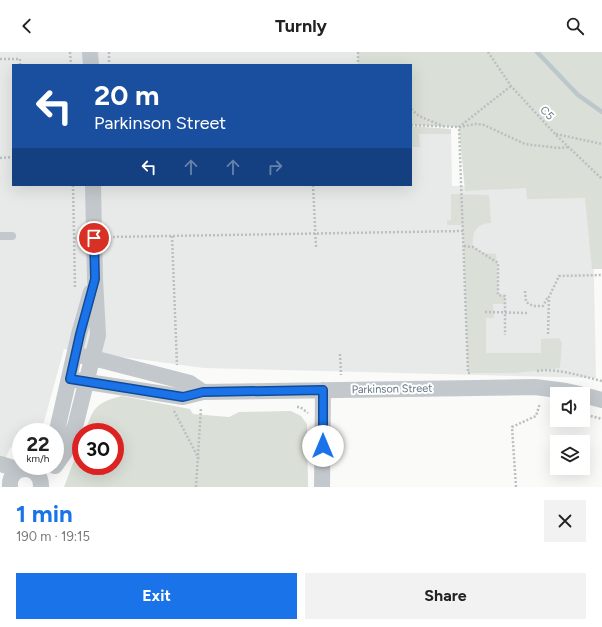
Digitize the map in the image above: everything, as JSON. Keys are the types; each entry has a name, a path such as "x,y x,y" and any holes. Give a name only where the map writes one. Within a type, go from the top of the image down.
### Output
{"street":[{"path":"90,52 91,64"},
{"path":"64,453 76,423 98,335 93,186"},
{"path":"59,423 95,279"},
{"path":"75,355 93,358 190,383 203,392"},
{"name":"Parkinson Street","path":"70,379 183,397 203,392 535,387 550,389"},
{"path":"322,487 323,390"},
{"path":"590,397 602,400"},
{"path":"0,464 12,466"},
{"path":"10,487 10,480 14,475"},
{"path":"41,484 48,475"},
{"path":"0,484 5,487"}],"lane":[{"path":"0,236 12,236"}],"path":[{"path":"70,52 71,64"},
{"path":"109,52 109,64"},
{"path":"358,52 358,64"},
{"name":"C5","path":"488,52 511,86 555,134 602,179"},
{"path":"0,59 20,59 20,64"},
{"path":"459,127 511,86"},
{"path":"412,110 419,116 445,127"},
{"path":"412,125 459,127 476,124 484,125 525,144 570,148"},
{"path":"459,127 468,373"},
{"path":"555,134 602,144"},
{"path":"0,158 12,157"},
{"path":"73,186 75,292"},
{"path":"313,186 316,247"},
{"path":"74,238 463,231"},
{"path":"172,236 177,371 176,380"},
{"path":"464,246 473,247 498,263 498,295 505,296 505,335"},
{"path":"525,291 526,302 534,306 543,306 559,276 602,275"},
{"path":"548,334 549,297"},
{"path":"485,312 528,313"},
{"path":"333,375 341,375 340,354"},
{"path":"172,395 170,405 199,459"},
{"path":"516,487 512,427 536,416 541,403"},
{"path":"196,487 199,459 201,408"},
{"path":"590,416 602,419"}],"shaded area":[{"path":"0,52 403,52 403,64 12,64 12,186 412,186 412,130 451,129 452,186 592,184 596,378 204,368 64,349 44,423 12,423 12,447 10,448 0,471"},
{"path":"358,52 602,52 602,269 592,269 585,198 527,199 526,188 465,191 459,127 412,125 412,64 358,64"},
{"path":"412,126 451,129 451,134 419,134 420,147 412,147"},
{"path":"451,194 489,195 491,223 478,227 473,237 473,247 483,253 496,254 498,295 505,296 505,304 493,304 494,318 486,318 486,353 541,353 541,339 559,338 562,343 560,368 516,373 468,373 463,225 447,225 447,221 451,220"},
{"path":"122,396 190,409 193,414 229,417 239,412 291,411 301,416 307,424 308,487 64,487 72,466 72,475 124,475 124,423 89,423 97,407 106,401"}],"waterway":[{"path":"537,52 578,95 602,112"}],"route":[{"path":"94,238 95,279 80,334 70,379 183,397 203,392 323,390 323,446"}]}
